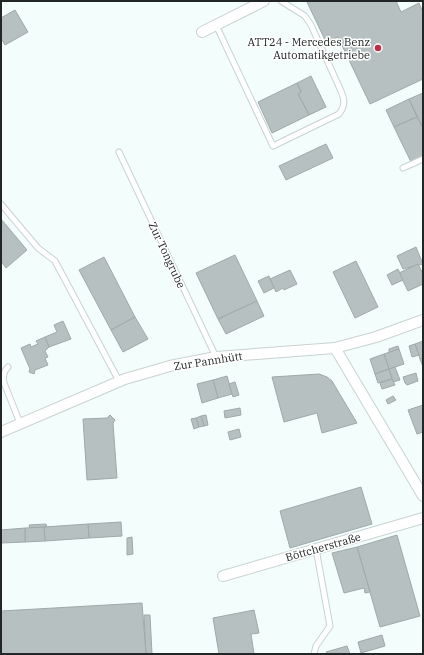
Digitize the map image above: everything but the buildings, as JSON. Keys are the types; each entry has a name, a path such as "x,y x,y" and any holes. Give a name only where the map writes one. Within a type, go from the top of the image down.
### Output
{"street":[{"path":"202,32 264,1"},
{"name":"Zur Pannhütt","path":"1,432 119,381 170,366 216,357 335,348 376,337 423,320"},
{"path":"335,348 423,496"},
{"name":"Böttcherstraße","path":"223,576 423,518"}],"lane":[{"path":"216,24 273,146 339,114 344,108 342,91 311,25 305,16 281,1"},
{"name":"Zur Tongrube","path":"119,152 216,357"},
{"path":"403,168 423,159"},
{"path":"1,204 38,248 55,261 119,381"},
{"path":"8,367 3,376 4,383 20,424"},
{"path":"314,654 316,646 330,626 316,549"}],"place":[{"name":"ATT24 - Mercedes Benz Automatikgetriebe","path":"378,48"}]}
